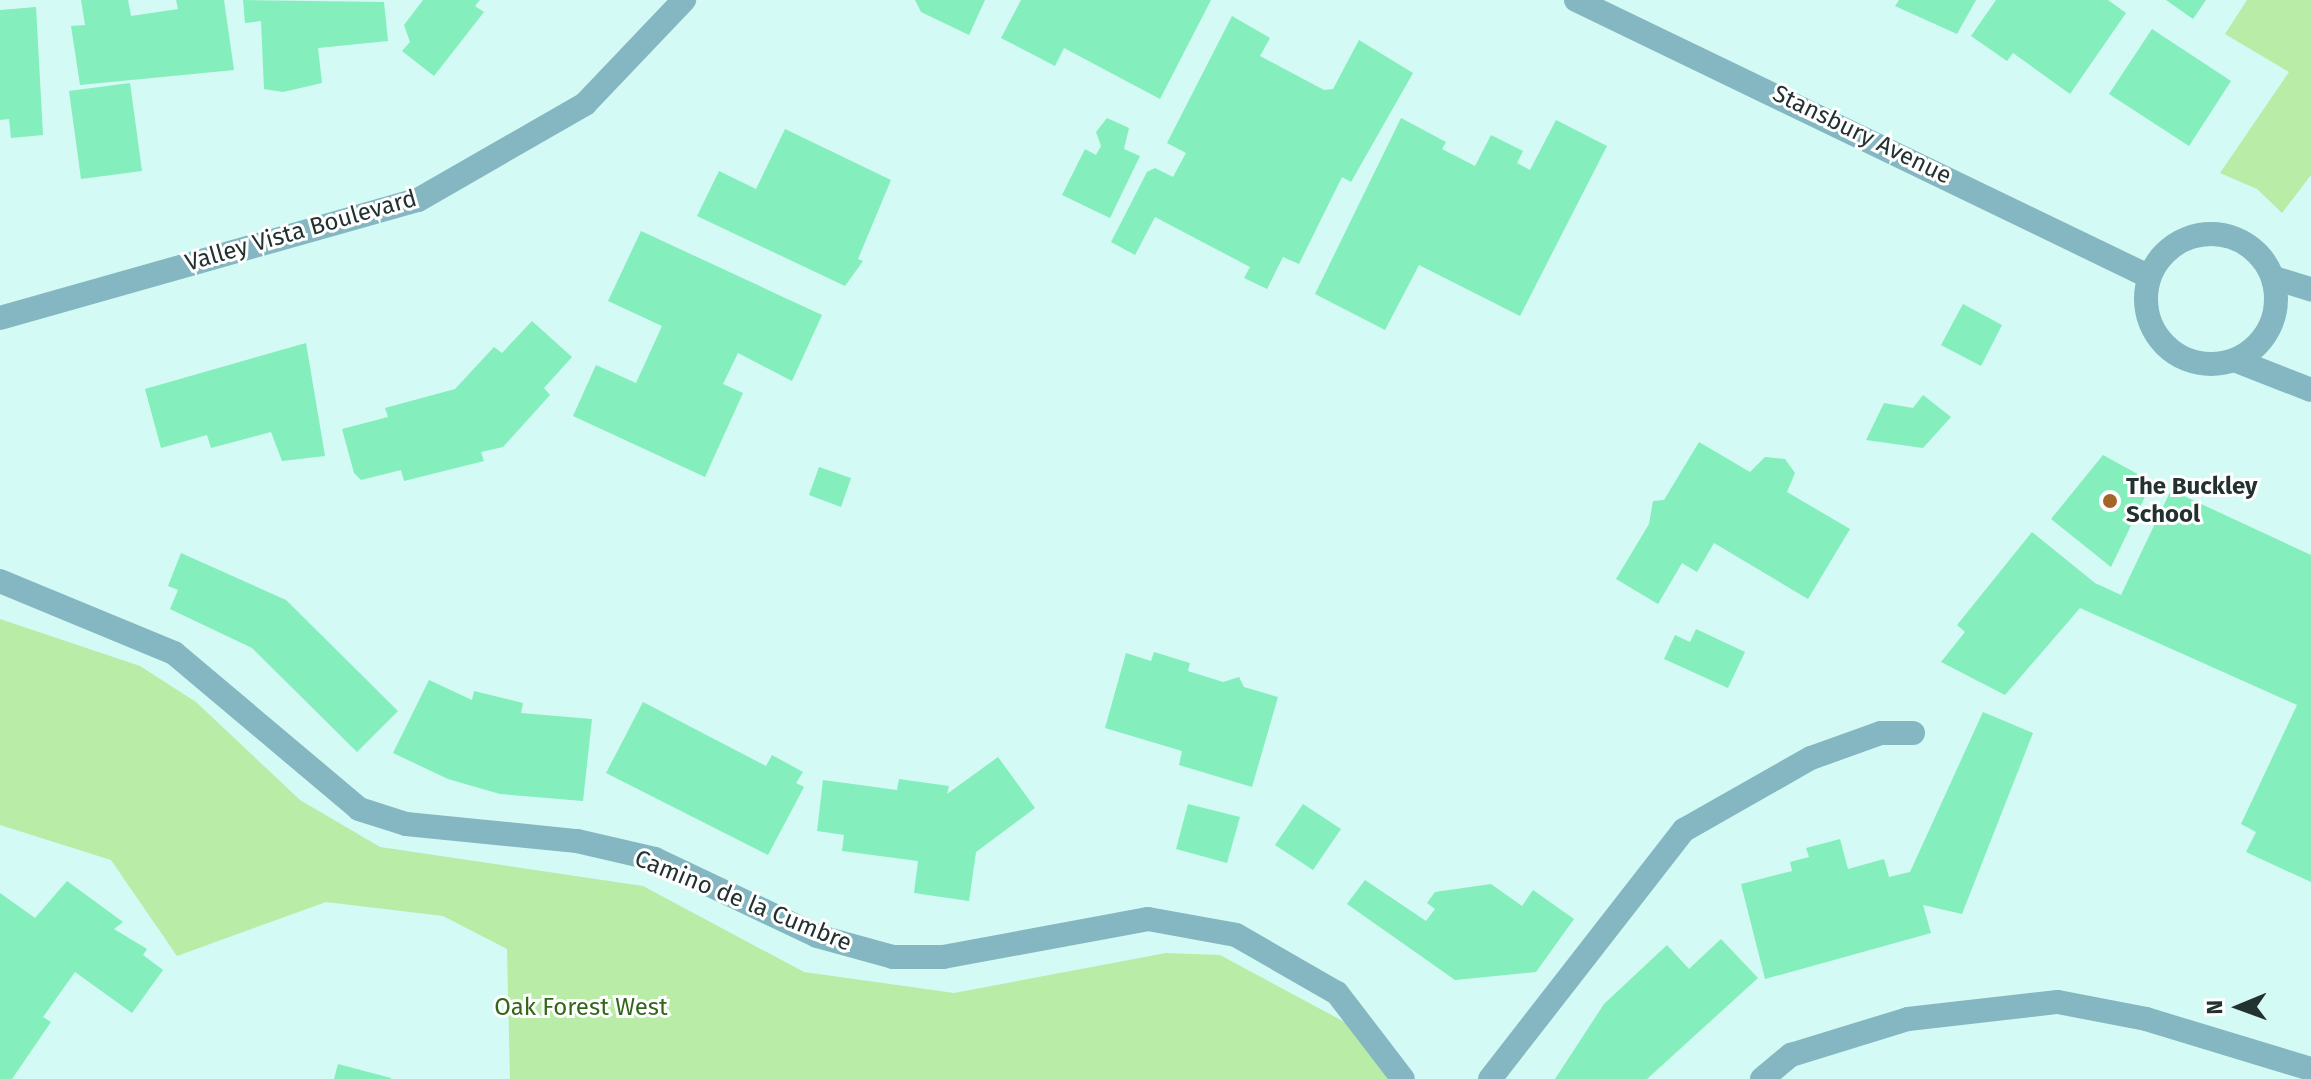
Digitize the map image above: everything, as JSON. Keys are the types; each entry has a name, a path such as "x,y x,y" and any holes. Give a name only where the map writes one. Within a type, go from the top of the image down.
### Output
{"street":[{"name":"Valley Vista Boulevard","path":"0,318 418,200 585,104 684,0"},
{"name":"Stansbury Avenue","path":"1576,0 2146,275"},
{"path":"2311,289 2274,278 2244,248 2199,233 2162,249 2146,275 2151,320 2176,353 2237,361 2311,390"},
{"path":"2237,361 2270,331 2274,278"},
{"name":"Camino de la Cumbre","path":"0,581 174,653 359,809 406,824 577,841 655,859 817,936 893,957 943,957 1148,919 1236,935 1337,993 1403,1079"},
{"path":"1490,1079 1684,830 1811,758 1881,733 1913,733"},
{"path":"1762,1079 1791,1055 1908,1019 2058,1002 2146,1019 2311,1069"}],"green space":[{"path":"2247,0 2311,0 2311,175 2282,213 2257,189 2220,173 2289,72 2225,34"},
{"name":"Oak Forest West","path":"0,619 140,666 196,702 300,800 380,847 643,886 804,972 954,993 1166,953 1220,955 1352,1026 1395,1079 510,1079 507,949 443,916 326,902 177,956 111,860 0,825"}],"building":[{"path":"81,0 128,0 131,16 178,9 176,0 224,0 234,70 80,85 71,26 85,25"},
{"path":"243,0 384,2 388,41 318,48 322,83 283,92 264,89 261,21 245,23"},
{"path":"423,0 480,0 475,6 484,12 434,76 402,51 410,42 404,25"},
{"path":"915,0 985,0 969,35 921,12"},
{"path":"1021,0 1211,0 1160,99 1064,48 1055,66 1001,38"},
{"path":"1899,0 1976,0 1957,34 1895,6"},
{"path":"1996,0 2108,0 2126,13 2070,94 2013,53 2007,61 1971,36"},
{"path":"2166,0 2206,0 2193,19"},
{"path":"36,7 43,135 11,138 9,119 0,120 0,10"},
{"path":"1232,16 1270,38 1260,56 1324,90 1333,89 1359,40 1413,73 1351,182 1342,177 1299,264 1283,257 1267,289 1244,278 1250,267 1155,217 1135,255 1111,242 1147,172 1155,168 1173,177 1186,153 1167,143"},
{"path":"2152,29 2231,81 2189,146 2109,94"},
{"path":"130,83 142,171 81,179 69,91"},
{"path":"1107,118 1129,128 1124,149 1140,156 1110,218 1062,195 1085,149 1096,155 1101,146 1096,132"},
{"path":"1401,118 1446,142 1442,149 1475,166 1491,135 1523,151 1517,163 1530,170 1556,120 1607,146 1520,316 1419,265 1385,330 1315,294"},
{"path":"785,129 891,180 858,259 863,261 845,286 697,216 719,171 756,189"},
{"path":"641,231 822,315 792,381 738,353 723,384 743,393 705,477 573,416 596,365 636,383 662,326 608,301"},
{"path":"1963,304 2002,325 1981,366 1941,345"},
{"path":"532,321 572,357 544,388 550,395 503,447 481,452 484,461 404,481 401,470 361,480 354,473 342,429 388,417 385,408 455,389 494,347 502,353"},
{"path":"306,343 325,456 282,461 271,432 211,448 207,435 161,448 145,389"},
{"path":"1923,395 1951,417 1923,448 1866,440 1884,403 1913,408"},
{"path":"1699,442 1750,472 1765,457 1785,459 1795,473 1787,492 1850,529 1808,599 1714,543 1697,572 1682,563 1658,604 1616,579 1649,524 1653,501 1664,500"},
{"path":"2103,455 2152,482 2111,567 2051,519"},
{"path":"819,467 851,478 841,507 809,495"},
{"path":"2171,490 2311,555 2311,882 2246,852 2256,832 2241,824 2297,705 2080,608 2005,695 1941,662 1965,632 1957,625 2032,532 2095,583 2121,595"},
{"path":"181,553 286,600 398,711 357,752 252,648 170,609 178,590 168,586"},
{"path":"1696,629 1745,652 1728,688 1664,659 1675,635 1690,642"},
{"path":"1154,652 1190,663 1188,671 1223,682 1239,677 1244,687 1278,697 1252,787 1179,765 1182,751 1105,728 1126,653 1151,661"},
{"path":"429,680 472,700 474,691 523,703 521,713 592,719 583,801 500,794 448,779 393,753"},
{"path":"643,702 766,766 772,755 803,772 796,783 804,787 768,855 606,773"},
{"path":"1983,712 2033,733 1962,914 1923,905 1931,933 1765,979 1741,884 1792,871 1790,862 1809,857 1806,848 1840,839 1848,869 1884,859 1889,877 1910,872"},
{"path":"998,757 1035,808 976,852 969,901 914,893 918,861 842,851 844,835 817,831 823,780 897,790 899,779 949,786 947,794"},
{"path":"1188,804 1240,817 1227,863 1176,849"},
{"path":"1303,804 1341,829 1313,870 1275,845"},
{"path":"1365,880 1426,921 1435,909 1427,903 1435,892 1491,884 1522,906 1533,890 1574,919 1536,972 1455,980 1347,904"},
{"path":"67,881 123,922 114,929 147,949 143,955 163,970 132,1013 75,972 43,1017 51,1022 12,1079 0,1079 0,893 35,918"},
{"path":"1721,939 1758,978 1647,1079 1555,1079 1604,1004 1667,945 1689,969"},
{"path":"338,1064 391,1078 391,1079 334,1079"}],"place":[{"name":"The Buckley School","path":"2110,501"}]}
